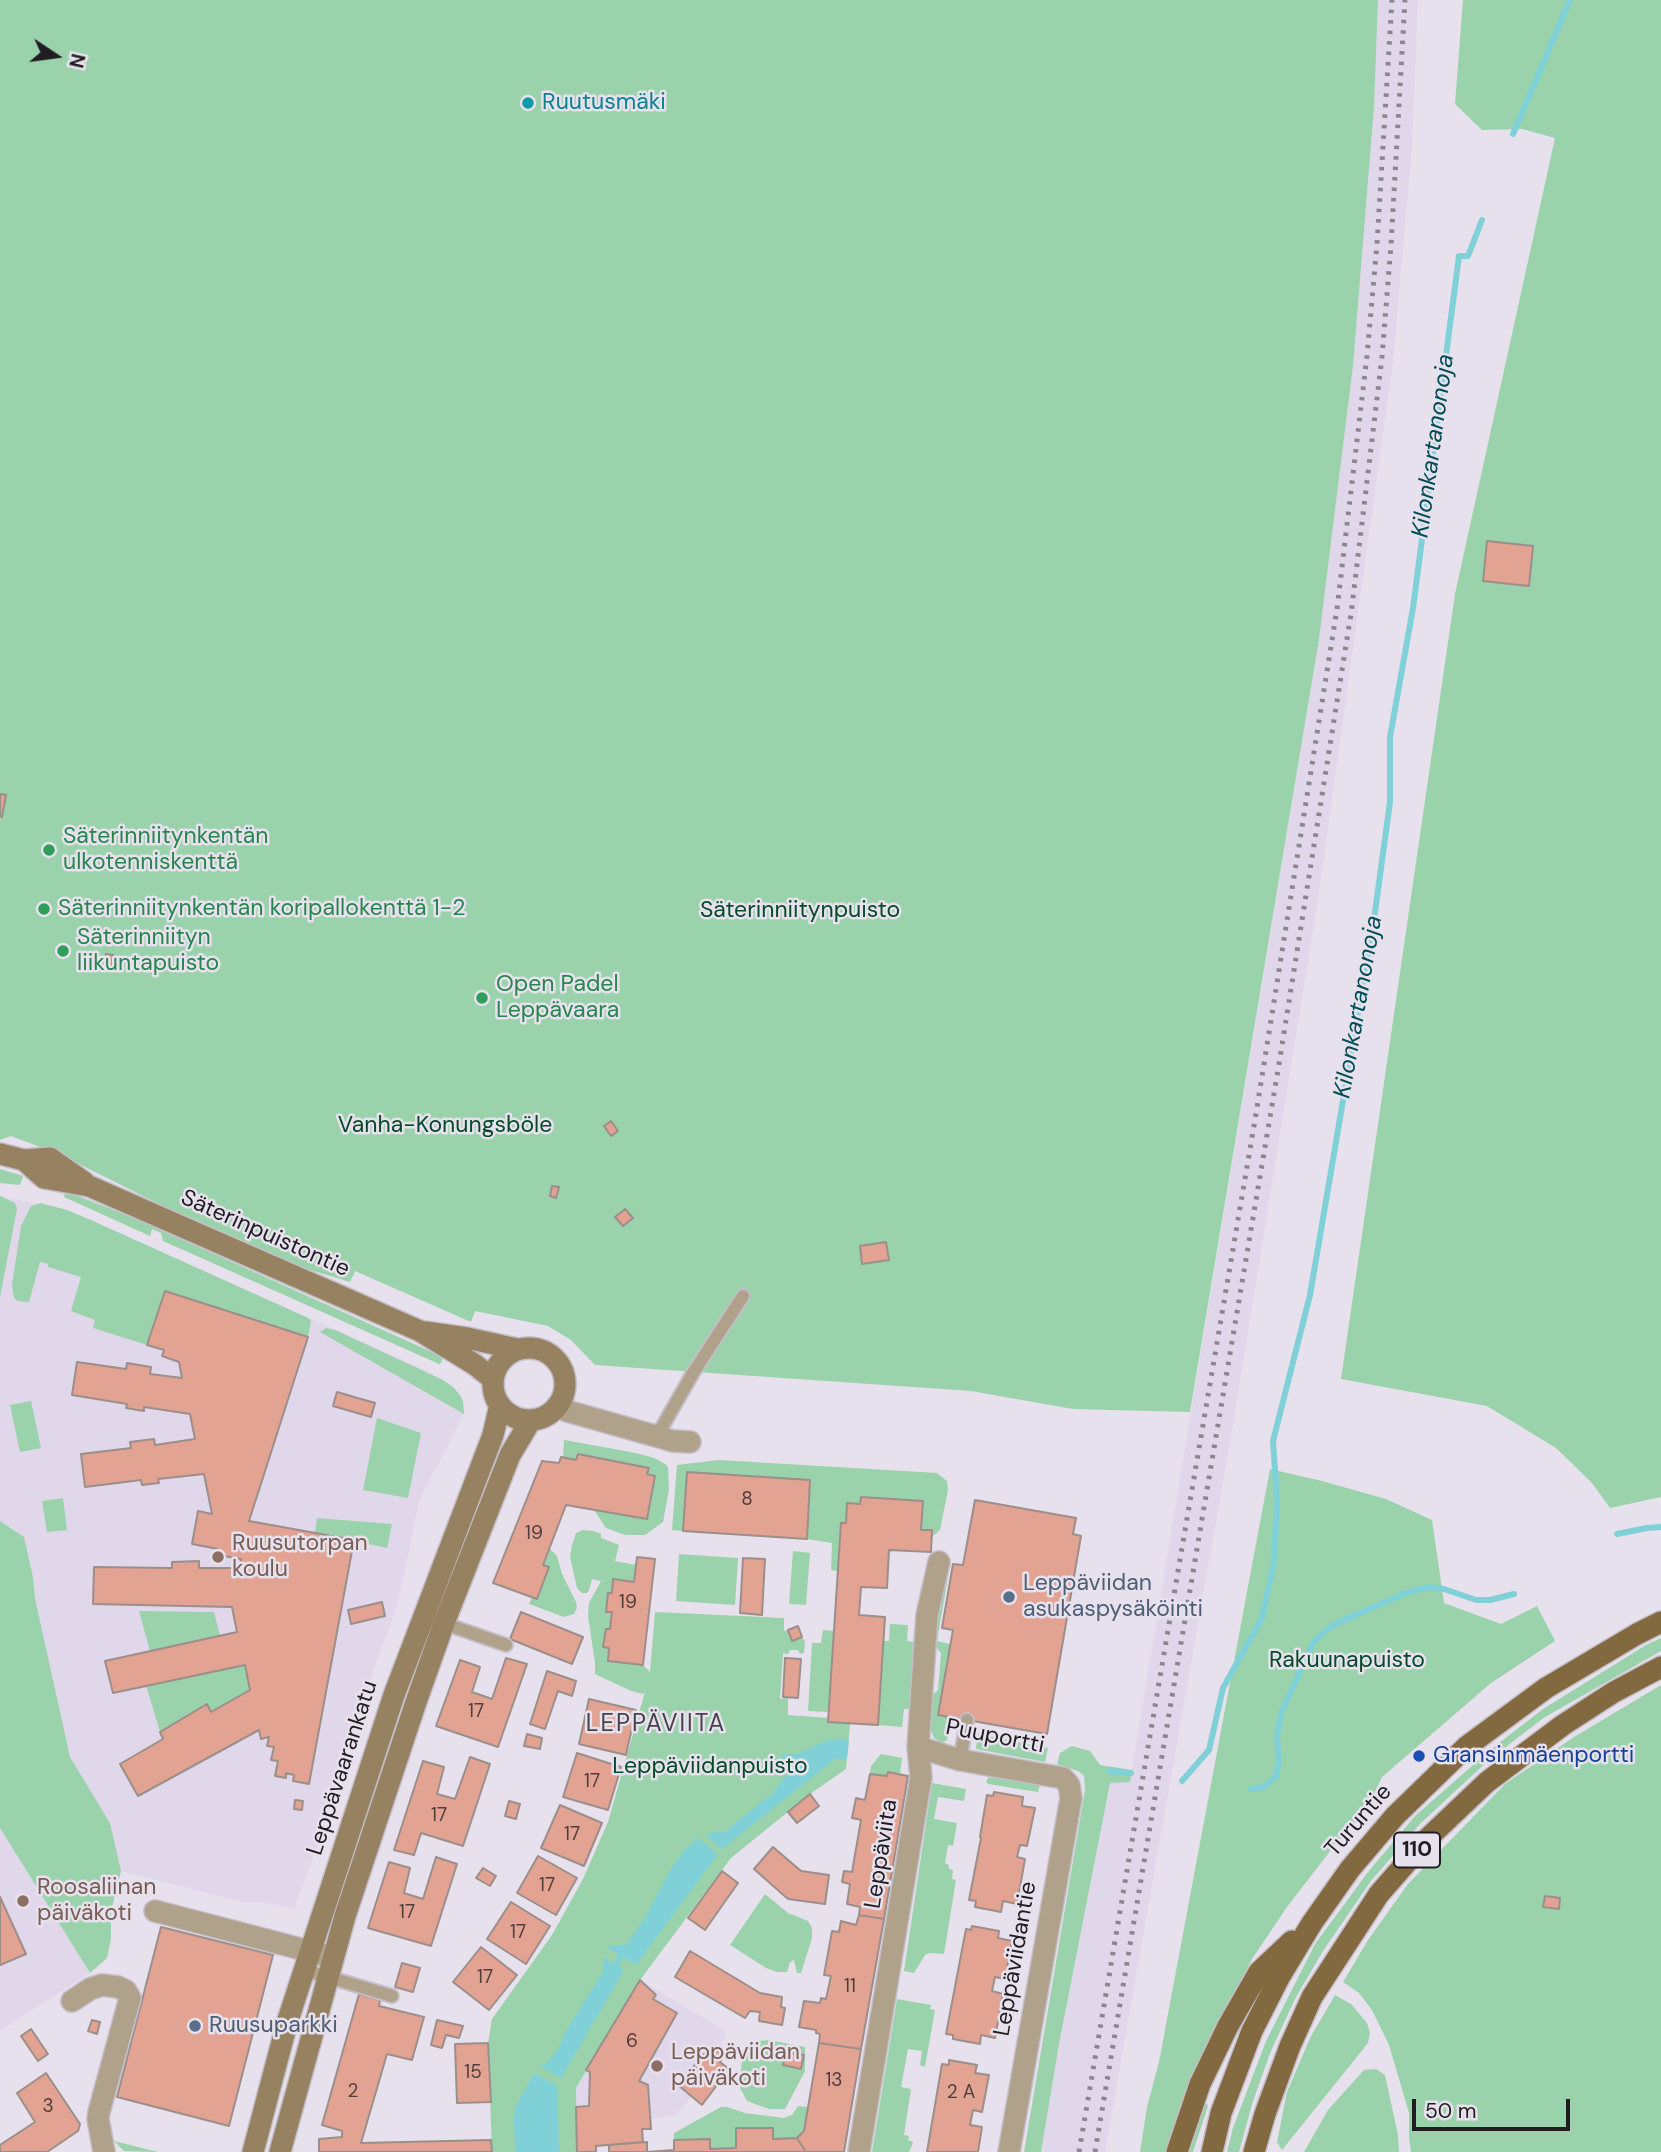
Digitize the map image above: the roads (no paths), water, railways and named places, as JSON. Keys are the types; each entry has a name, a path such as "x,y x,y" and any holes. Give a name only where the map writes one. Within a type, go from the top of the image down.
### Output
{"main road":[{"name":"Säterinpuistontie","path":"0,1154 24,1160 44,1178 89,1186 420,1331 493,1379"},
{"name":"Säterinpuistontie","path":"420,1331 517,1349"},
{"path":"535,1348 545,1351 554,1357 564,1373 565,1389 557,1406 545,1416 531,1420 513,1416 495,1397 493,1379 496,1368 517,1349 535,1348"},
{"name":"Leppävaarankatu","path":"253,2152 287,2023 394,1695 422,1615 493,1435 500,1405"},
{"path":"281,2152 354,1890 444,1623 510,1455 531,1420"},
{"name":"Turuntie","path":"1212,2152 1221,2113 1252,2031 1280,1976 1312,1923 1350,1869 1395,1816 1466,1747 1546,1688 1661,1622"},
{"name":"110","path":"1254,2152 1286,2057 1312,1997 1379,1894 1428,1838 1487,1782 1563,1725 1614,1692 1661,1667"},
{"path":"1177,2152 1200,2084 1228,2026 1259,1972 1312,1923"}],"street":[{"path":"557,1406 674,1441 690,1441"},
{"name":"Leppäviita","path":"859,2152 921,1777 918,1747 927,1615 939,1562"},
{"name":"Puuportti","path":"918,1747 960,1760 1063,1778"},
{"name":"Leppäviidantie","path":"1009,2152 1071,1797 1069,1785 1063,1778"},
{"path":"155,1911 331,1967"},
{"path":"72,2001 90,1989 102,1985 118,1987 126,1991 130,1998 99,2112 104,2152"}],"lane":[{"path":"657,1436 693,1373 743,1296"},
{"path":"422,1615 506,1645"},
{"path":"960,1760 967,1720"},
{"path":"331,1967 392,1996"}],"water":[{"path":"828,1740 849,1741 847,1759 835,1759 722,1849 706,1836 714,1832 726,1832 773,1793 788,1773 777,1770 778,1759"},
{"path":"696,1837 718,1854 636,1965 606,1947 627,1944 646,1916 672,1867 686,1848 694,1843"},
{"path":"604,1958 624,1970 561,2078 540,2066 548,2062 557,2051 569,2026 603,1972"},
{"path":"534,2073 557,2086 559,2152 516,2152 513,2120 516,2106"}],"waterway":[{"name":"Kilonkartanonoja","path":"1513,134 1570,0"},
{"name":"Kilonkartanonoja","path":"1182,1781 1209,1750 1223,1688 1262,1618 1274,1562 1277,1501 1273,1441 1310,1295 1375,912 1390,802 1390,737 1413,608 1459,256 1468,256 1482,220"},
{"path":"1617,1534 1661,1527"},
{"path":"1251,1789 1264,1787 1276,1777 1281,1713 1314,1641 1335,1624 1408,1592 1429,1587 1476,1600 1490,1600 1514,1594"},
{"path":"1110,1771 1131,1773"},
{"path":"611,1971 625,1952"}],"railway":[{"path":"1079,2152 1255,1120 1337,609 1367,356 1377,244 1392,0"},
{"path":"1095,2152 1279,1064 1351,614 1382,357 1405,0"}],"place":[{"name":"Ruutusmäki","path":"528,103"},
{"name":"Säterinniitynkentän ulkotenniskenttä","path":"49,850"},
{"name":"Säterinniitynkentän koripallokenttä 1-2","path":"44,909"},
{"name":"Säterinniityn liikuntapuisto","path":"63,951"},
{"name":"Open Padel Leppävaara","path":"482,998"},
{"name":"Ruusutorpan koulu","path":"218,1557"},
{"name":"Leppäviidan asukaspysäköinti","path":"1009,1597"},
{"name":"Gransinmäenportti","path":"1419,1756"},
{"name":"Roosaliinan päiväkoti","path":"23,1901"},
{"name":"Ruusuparkki","path":"195,2026"},
{"name":"Leppäviidan päiväkoti","path":"657,2066"}],"district":[{"name":"LEPPÄVIITA","path":"656,1725"}],"park label":[{"name":"Säterinniitynpuisto","path":"800,911"},
{"name":"Vanha-Konungsböle","path":"445,1126"},
{"name":"Rakuunapuisto","path":"1347,1661"},
{"name":"Leppäviidanpuisto","path":"710,1767"}]}
